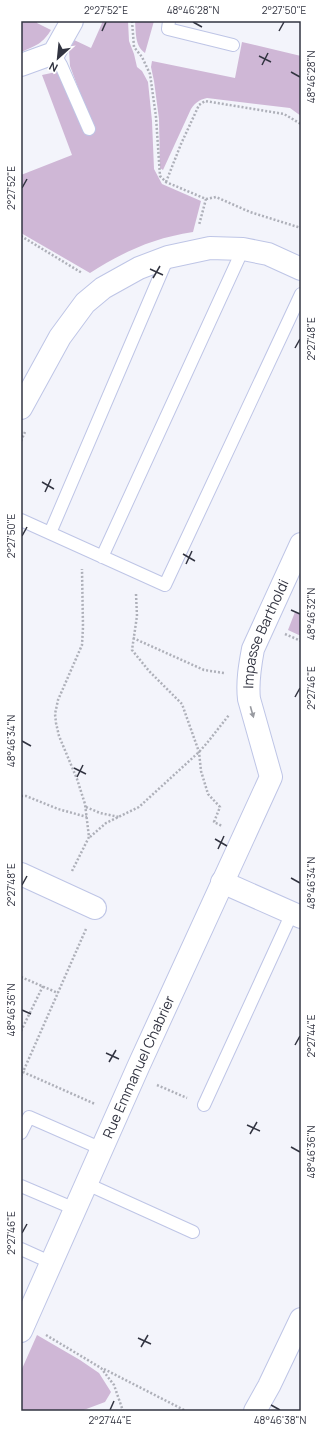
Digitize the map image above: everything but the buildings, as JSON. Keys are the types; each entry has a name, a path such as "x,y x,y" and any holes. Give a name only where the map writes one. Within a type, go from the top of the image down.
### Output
{"street":[{"path":"21,65 54,54 72,21"},
{"path":"21,408 60,337 85,304 103,288 138,268 168,257 210,248 243,250 268,254 301,269"},
{"name":"Impasse Bartholdi","path":"222,882 271,777 249,699 248,690 253,649 301,544"},
{"path":"21,874 60,892 91,917"},
{"path":"222,882 296,915"},
{"name":"Rue Emmanuel Chabrier","path":"22,1325 52,1263 117,1114 222,882"},
{"path":"255,1411 269,1386 301,1319"}],"lane":[{"path":"170,21 168,29 233,45"},
{"path":"54,54 62,65 89,129"},
{"path":"102,557 243,250"},
{"path":"50,533 168,257"},
{"path":"21,520 165,585 301,294"},
{"path":"204,1105 296,915"},
{"path":"21,1133 29,1117 102,1149"},
{"path":"86,1184 193,1232"},
{"path":"21,1186 75,1209"},
{"path":"21,1249 52,1263"}],"path":[{"path":"132,21 134,47 142,57 150,74 156,117 160,176 166,182 206,199 216,197 250,212 301,228"},
{"path":"166,182 199,105 205,101 284,114 301,124"},
{"path":"198,229 206,199"},
{"path":"21,236 83,274"},
{"path":"82,567 82,645 58,700 55,714 60,736 86,807 89,837"},
{"path":"136,592 137,616 132,650 136,657 182,704 199,752 201,771 208,794 220,808 214,822 225,827"},
{"path":"133,638 204,670 226,674"},
{"path":"60,892 89,837 106,823 139,807 199,752 231,712"},
{"path":"21,796 26,796 58,809 87,817"},
{"path":"86,807 100,813 120,817"},
{"path":"21,1076 91,917"},
{"path":"21,977 58,993"},
{"path":"21,1031 43,986"},
{"path":"23,1072 117,1114"},
{"path":"155,1084 204,1105"},
{"path":"22,1325 101,1368 186,1411"},
{"path":"101,1368 114,1385 123,1411"}],"shaded area":[{"path":"21,21 37,21 37,23 51,30 39,44 21,52"},
{"path":"103,21 128,21 129,41 137,67 142,71 148,82 152,121 154,169 162,184 201,201 193,232 165,238 139,247 127,252 90,273 21,233 21,175 72,155 42,75 56,72 62,78 85,134 94,131 70,66 69,50 72,39 91,48"},
{"path":"135,21 154,21 145,53 139,47"},
{"path":"242,42 301,56 301,116 290,108 207,98 196,103 191,109 163,170 160,168 159,119 151,67 152,61 235,78"},
{"path":"301,609 301,636 288,630 295,612 299,614"},
{"path":"37,1335 99,1373 111,1392 105,1402 81,1411 21,1411 21,1371"}]}
